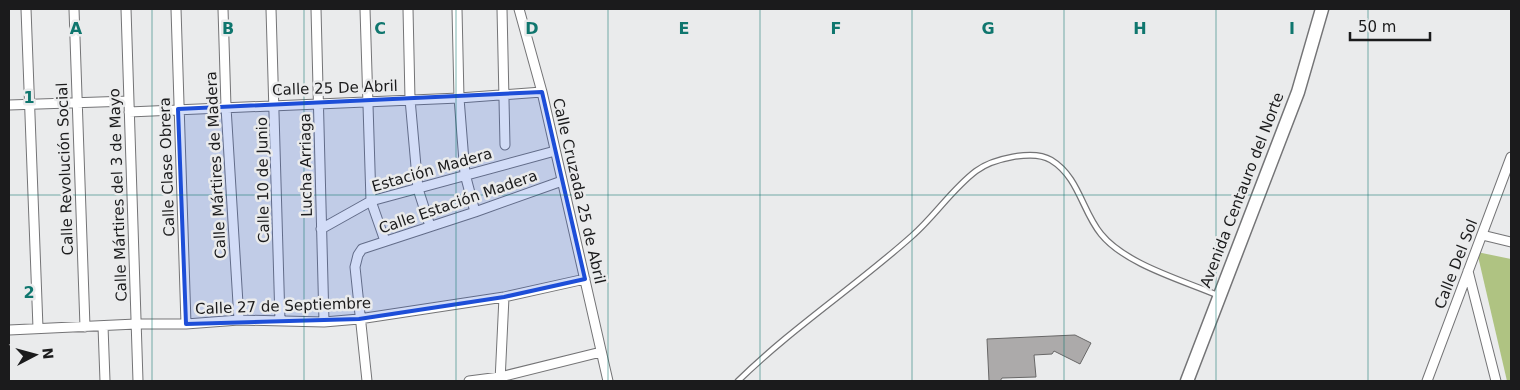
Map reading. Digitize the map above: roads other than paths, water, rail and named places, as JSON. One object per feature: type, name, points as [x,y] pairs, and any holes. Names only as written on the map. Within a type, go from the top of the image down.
[{"type":"main road","name":"Avenida Centauro del Norte","points":[[1187,381],[1298,92],[1322,9]]},
{"type":"street","points":[[26,9],[38,328]]},
{"type":"street","name":"Calle Revolución Social","points":[[74,9],[85,327]]},
{"type":"street","name":"Calle Mártires del 3 de Mayo","points":[[126,9],[138,381]]},
{"type":"street","name":"Calle Clase Obrera","points":[[176,9],[186,324]]},
{"type":"street","name":"Calle Mártires de Madera","points":[[223,9],[226,107],[238,320]]},
{"type":"street","name":"Calle 10 de Junio","points":[[271,9],[280,320]]},
{"type":"street","name":"Lucha Arriaga","points":[[316,9],[324,322]]},
{"type":"street","points":[[365,9],[371,201],[385,241]]},
{"type":"street","points":[[408,9],[410,99],[418,189],[430,226]]},
{"type":"street","points":[[457,9],[459,98],[465,174],[475,212]]},
{"type":"street","points":[[502,9],[505,145]]},
{"type":"street","name":"Calle Cruzada 25 de Abril","points":[[519,9],[542,92],[608,381]]},
{"type":"street","name":"Calle 25 De Abril","points":[[129,112],[319,102],[459,98],[542,92]]},
{"type":"street","points":[[9,105],[129,101]]},
{"type":"street","name":"Estación Madera","points":[[321,229],[371,201],[555,151]]},
{"type":"street","name":"Calle Del Sol","points":[[1427,381],[1482,235],[1509,172],[1511,157]]},
{"type":"street","name":"Calle Estación Madera","points":[[359,319],[355,267],[358,255],[362,249],[562,181]]},
{"type":"street","points":[[1482,235],[1511,242]]},
{"type":"street","points":[[1468,271],[1496,381]]},
{"type":"street","name":"Calle 27 de Septiembre","points":[[9,330],[136,324],[186,324],[238,320],[324,322],[359,319],[504,297],[585,279]]},
{"type":"street","points":[[500,379],[504,297]]},
{"type":"street","points":[[359,319],[367,381]]},
{"type":"street","points":[[103,326],[105,381]]},
{"type":"street","points":[[470,381],[500,379],[601,352]]},
{"type":"lane","points":[[738,381],[914,235],[977,170],[997,161],[1026,155],[1050,158],[1063,169],[1073,181],[1095,226],[1114,247],[1145,264],[1219,296]]}]
